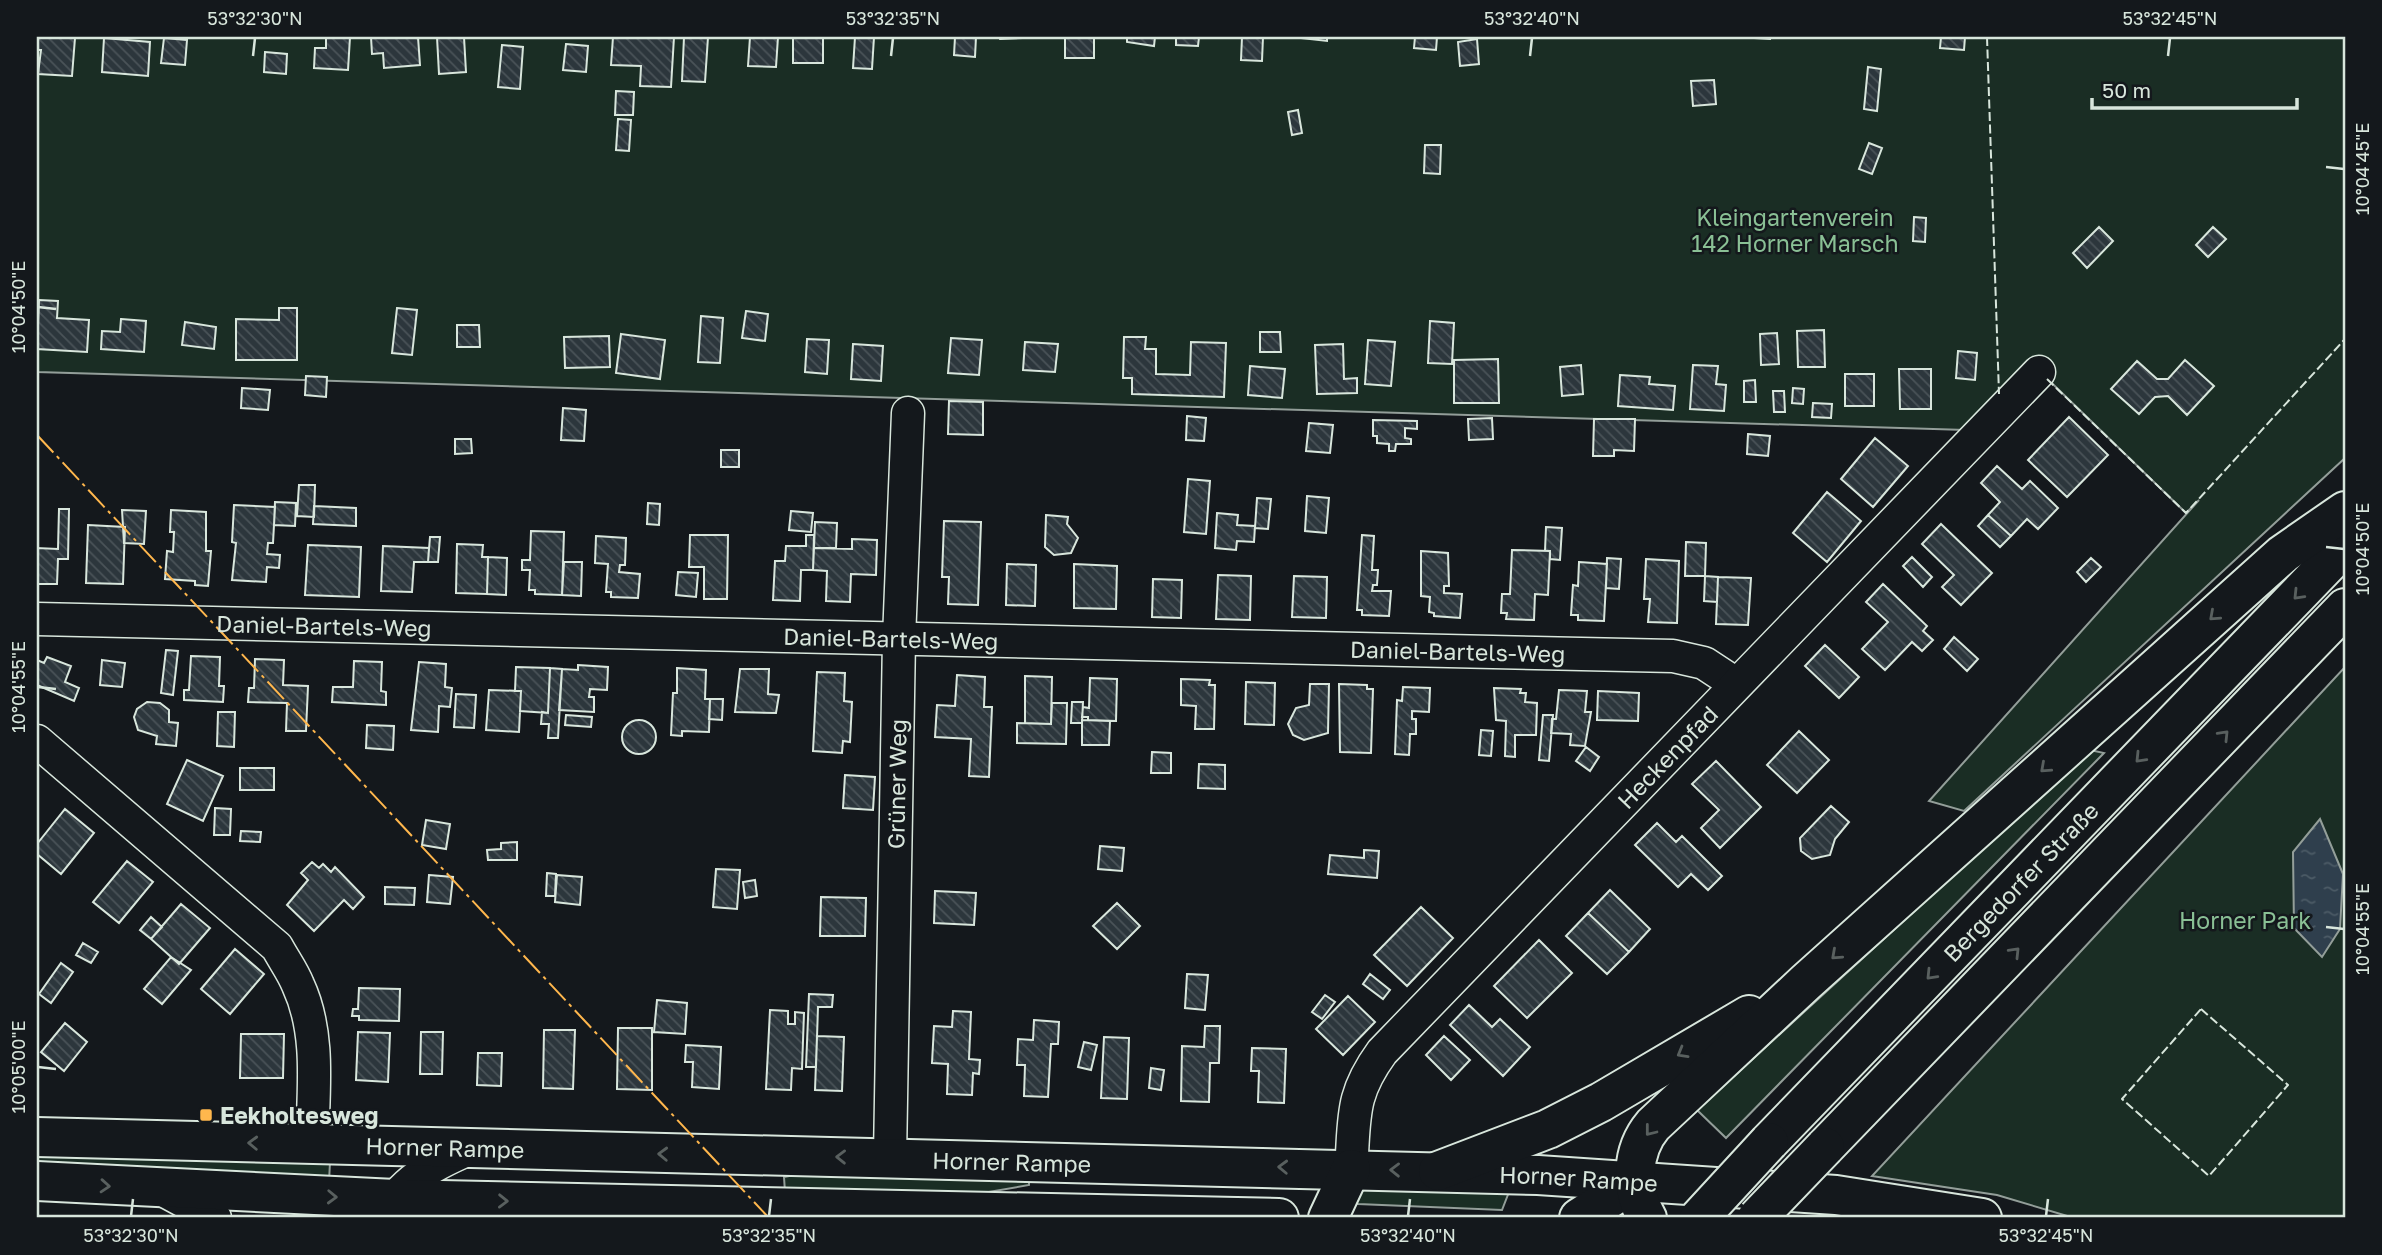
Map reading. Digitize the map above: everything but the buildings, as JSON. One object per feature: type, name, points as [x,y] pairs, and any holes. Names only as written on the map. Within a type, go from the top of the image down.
[{"type":"main road","points":[[1647,1218],[1640,1207],[1635,1182],[1639,1149],[1653,1125],[1805,982],[2284,554],[2345,511]]},
{"type":"main road","name":"Bergedorfer Straße","points":[[1699,1218],[1769,1142],[2345,546]]},
{"type":"main road","name":"Bergedorfer Straße","points":[[1839,1148],[1900,1072],[2345,608]]},
{"type":"main road","points":[[1438,1171],[1548,1129],[1601,1102],[1805,982]]},
{"type":"main road","name":"Horner Rampe","points":[[37,1137],[1438,1171],[1836,1195],[1982,1218]]},
{"type":"main road","points":[[1757,1218],[1839,1148]]},
{"type":"main road","points":[[1792,1218],[1839,1148]]},
{"type":"main road","points":[[1328,1218],[1351,1169]]},
{"type":"main road","points":[[37,1181],[388,1208],[431,1196],[1279,1218]]},
{"type":"main road","points":[[1579,1218],[1635,1182]]},
{"type":"street","name":"Heckenpfad","points":[[1351,1169],[1356,1096],[1366,1074],[1382,1052],[2039,372]]},
{"type":"street","name":"Grüner Weg","points":[[890,1157],[899,639],[908,413]]},
{"type":"street","name":"Daniel-Bartels-Weg","points":[[37,619],[1673,656],[1704,663],[1736,684]]},
{"type":"street","points":[[37,741],[277,947],[299,986],[310,1022],[314,1062],[312,1145]]},
{"type":"street","points":[[395,1147],[431,1196],[472,1148]]},
{"type":"street","points":[[163,1190],[215,1218]]},
{"type":"green space","name":"Kleingartenverein 142 Horner Marsch","points":[[37,37],[2345,37],[2345,458],[1964,811],[1929,801],[2199,500],[2186,513],[2031,363],[1966,430],[37,372]]},
{"type":"green space","name":"Horner Park","points":[[2345,667],[2345,1218],[2074,1218],[1997,1195],[1872,1176]]},
{"type":"green space","points":[[2090,750],[2104,753],[1726,1138],[1697,1110]]},
{"type":"green space","points":[[37,1154],[330,1162],[329,1182],[37,1166]]},
{"type":"green space","points":[[810,1172],[1029,1178],[1029,1185],[971,1195],[785,1192],[784,1177]]},
{"type":"green space","points":[[1360,1183],[1509,1192],[1502,1210],[1358,1204],[1353,1200]]},
{"type":"water","points":[[2320,819],[2343,874],[2340,929],[2322,957],[2294,928],[2293,852]]},
{"type":"fence","points":[[1987,37],[1999,394]]},
{"type":"fence","points":[[2047,379],[2186,513],[2345,339]]},
{"type":"fence","points":[[2201,1009],[2288,1085],[2209,1176],[2122,1099],[2201,1009]]},
{"type":"power","points":[[37,435],[769,1218]]},
{"type":"place","name":"Eekholtesweg","points":[[206,1115]]}]
